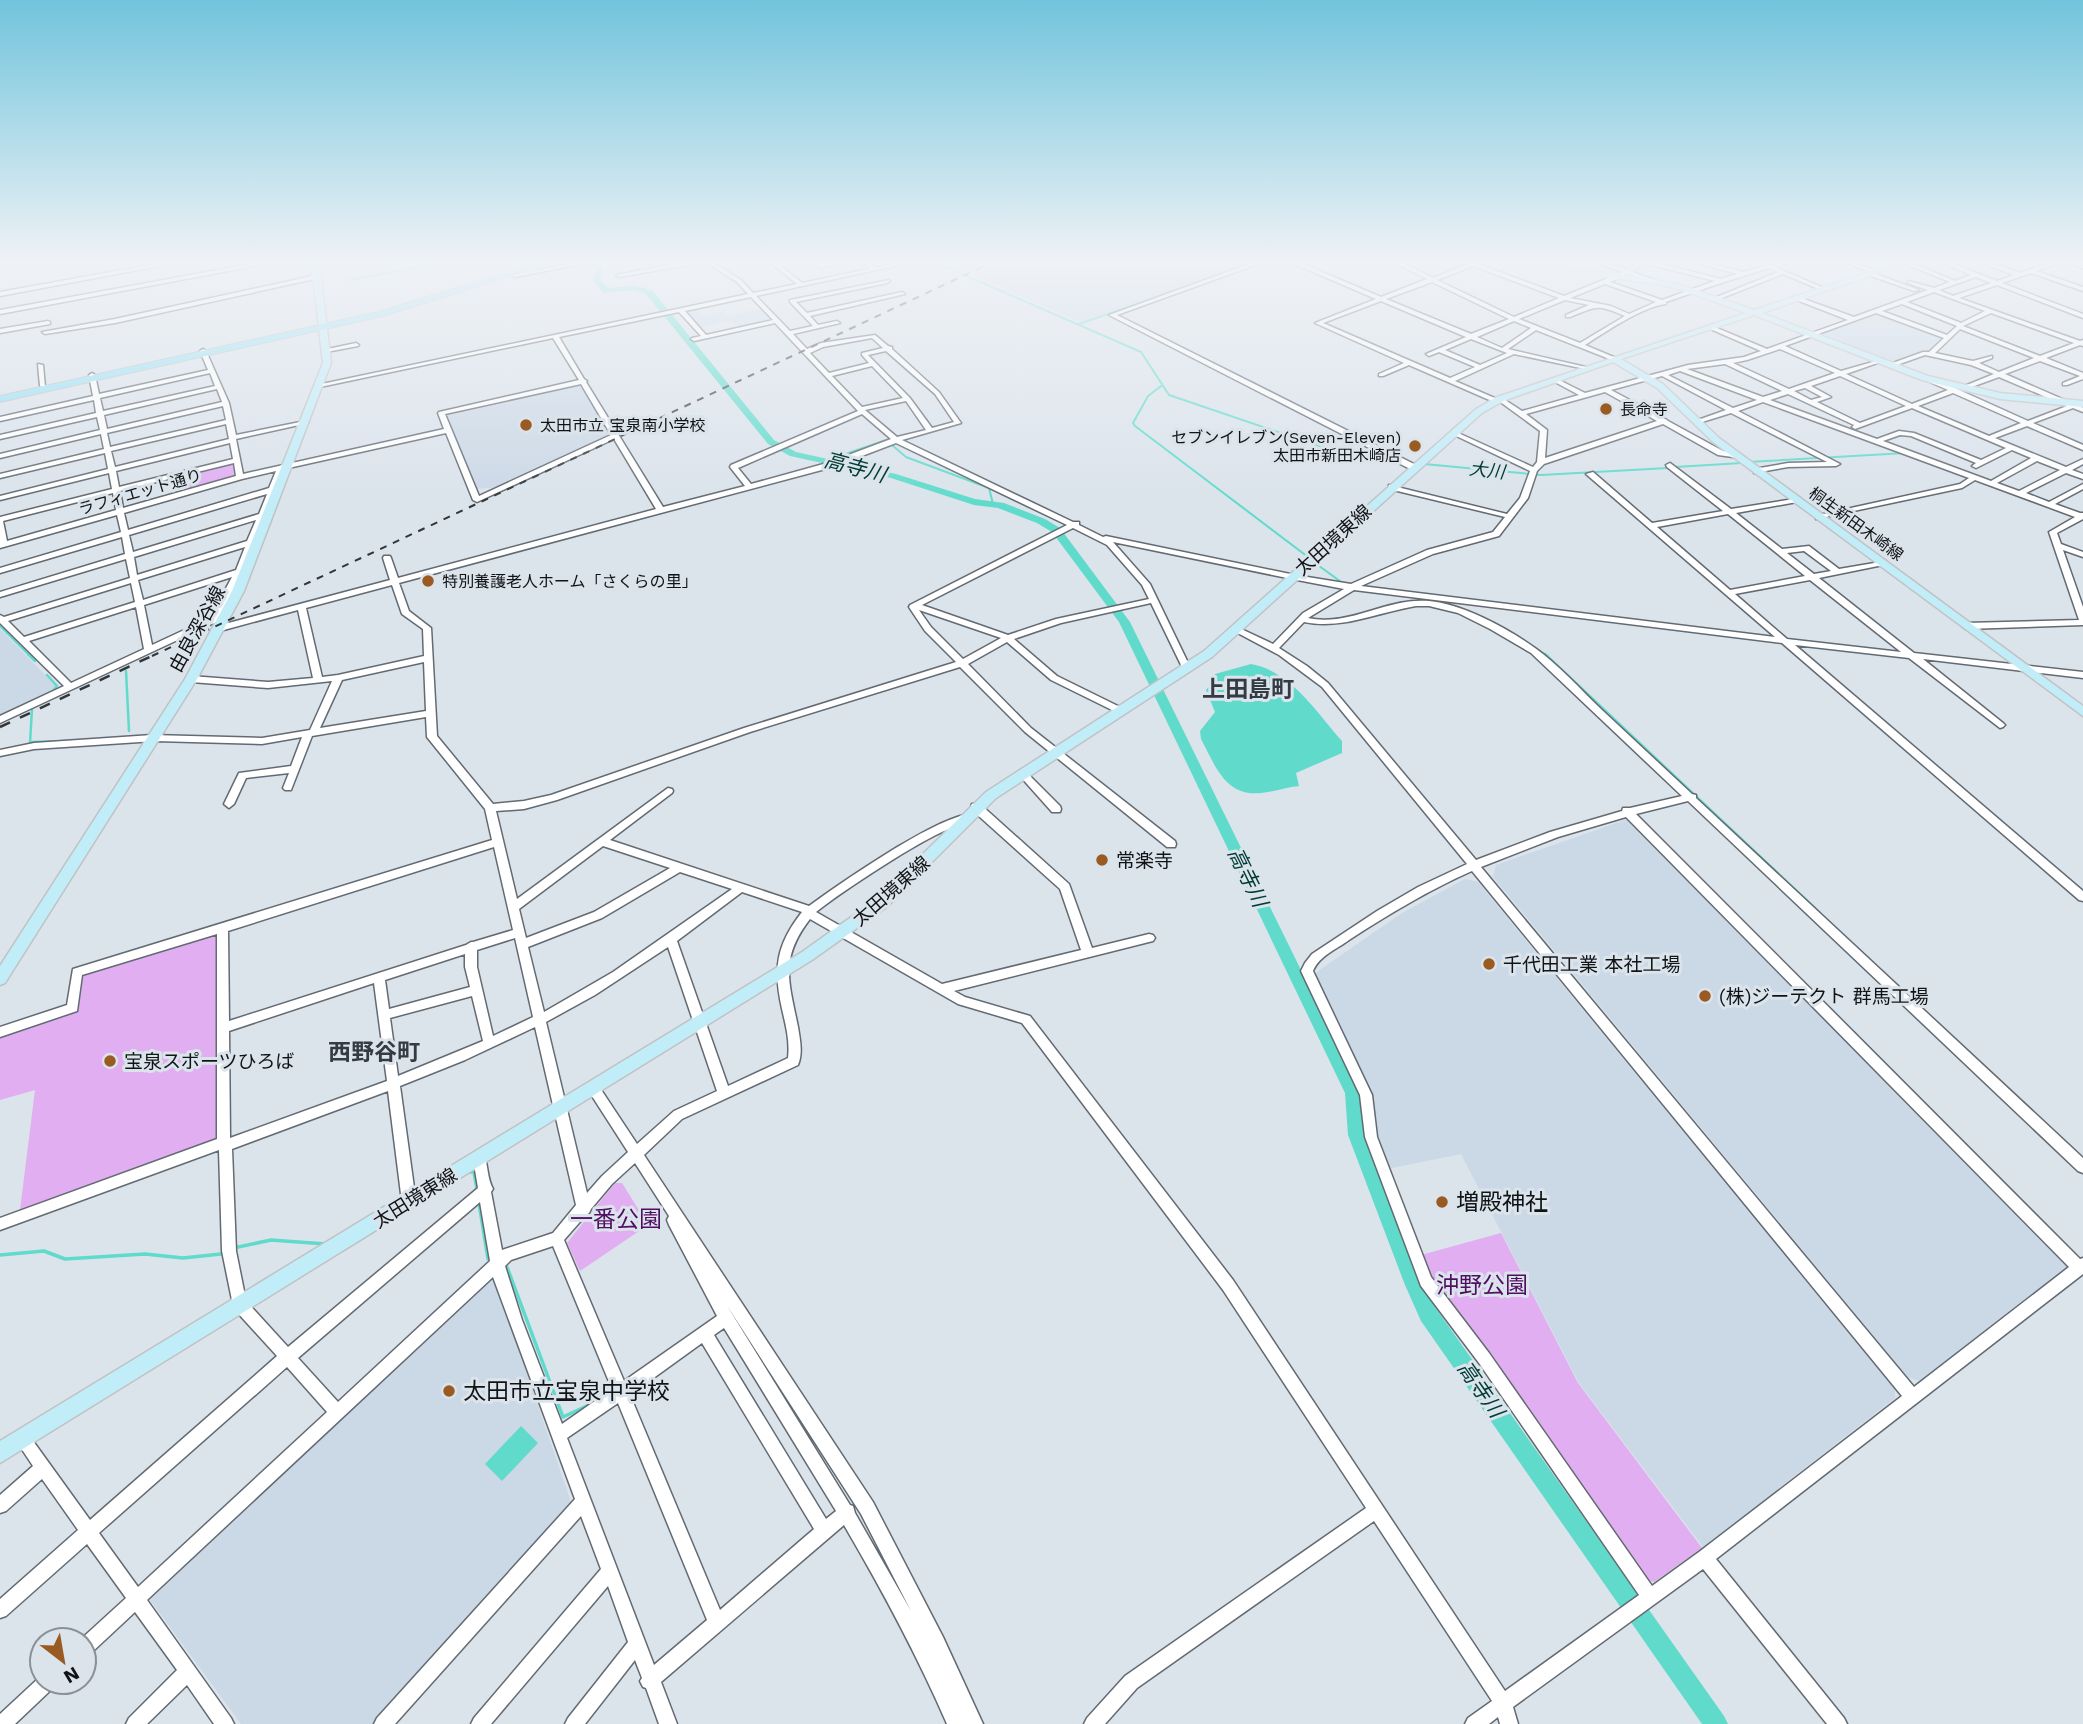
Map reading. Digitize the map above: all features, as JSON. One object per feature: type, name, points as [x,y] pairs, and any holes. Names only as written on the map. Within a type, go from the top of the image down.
[{"type":"highway","points":[[0,398],[259,340]]},
{"type":"highway","points":[[0,398],[43,386],[93,377]]},
{"type":"main road","name":"由良深谷線","points":[[0,979],[191,679],[220,628],[238,591],[284,467],[320,385],[327,363],[324,340]]},
{"type":"main road","name":"太田境東線","points":[[0,1453],[781,974],[911,877],[972,813],[1023,773],[1187,669],[1454,433],[1498,400],[1670,340]]},
{"type":"main road","points":[[1831,340],[1960,389],[2074,404]]},
{"type":"main road","name":"桐生新田木崎線","points":[[1614,359],[1666,390],[1697,422],[1747,463],[2083,712]]},
{"type":"street","points":[[320,385],[534,340]]},
{"type":"street","points":[[558,340],[660,509]]},
{"type":"street","points":[[796,340],[861,411],[896,440],[1103,538],[1353,587],[1913,657],[2083,675]]},
{"type":"street","points":[[807,352],[821,345],[843,340]]},
{"type":"street","points":[[220,628],[830,465],[896,440],[958,423],[937,393],[890,348],[878,340]]},
{"type":"street","points":[[1163,340],[1416,466]]},
{"type":"street","points":[[1275,647],[1301,619],[1353,587],[1430,552],[1493,536],[1521,501],[1541,462],[1544,429],[1522,413],[1498,400],[1358,340]]},
{"type":"street","points":[[1429,354],[1462,340]]},
{"type":"street","points":[[1482,340],[1512,353],[1588,369]]},
{"type":"street","points":[[1503,350],[1517,340]]},
{"type":"street","points":[[1566,340],[1614,359]]},
{"type":"street","points":[[1580,346],[1587,340]]},
{"type":"street","points":[[1741,340],[1766,351]]},
{"type":"street","points":[[1522,413],[1680,369],[1726,362],[1793,340]]},
{"type":"street","points":[[1931,354],[1944,340]]},
{"type":"street","points":[[1996,340],[2083,376]]},
{"type":"street","points":[[1846,430],[2082,343]]},
{"type":"street","points":[[326,351],[356,345]]},
{"type":"street","points":[[1779,346],[1877,391],[2083,477]]},
{"type":"street","points":[[890,348],[864,354],[908,398],[930,430]]},
{"type":"street","points":[[1999,355],[2015,348]]},
{"type":"street","points":[[1440,350],[1480,367]]},
{"type":"street","points":[[204,353],[226,403],[240,477]]},
{"type":"street","points":[[1449,381],[1512,353]]},
{"type":"street","points":[[1892,365],[1931,354],[1973,363],[2083,410]]},
{"type":"street","points":[[1973,363],[1990,357]]},
{"type":"street","points":[[1697,422],[1881,360]]},
{"type":"street","points":[[1961,361],[1956,364],[1965,369]]},
{"type":"street","points":[[1726,362],[1860,425]]},
{"type":"street","points":[[1381,375],[1409,363]]},
{"type":"street","points":[[828,375],[874,364]]},
{"type":"street","points":[[40,365],[43,386]]},
{"type":"street","points":[[2048,371],[2060,366]]},
{"type":"street","points":[[1680,369],[2082,516]]},
{"type":"street","points":[[0,419],[211,371]]},
{"type":"street","points":[[1607,391],[1721,453],[1747,463],[1836,464],[1662,374]]},
{"type":"street","points":[[2065,384],[2083,376]]},
{"type":"street","points":[[93,377],[149,651]]},
{"type":"street","points":[[1555,380],[1583,395]]},
{"type":"street","points":[[584,381],[441,413],[477,500],[614,436]]},
{"type":"street","points":[[1693,390],[1717,383]]},
{"type":"street","points":[[1806,386],[1828,397],[1810,402]]},
{"type":"street","points":[[0,437],[219,387]]},
{"type":"street","points":[[1960,389],[2027,424],[2083,448]]},
{"type":"street","points":[[1864,395],[1877,391]]},
{"type":"street","points":[[749,486],[734,467],[861,411],[908,398]]},
{"type":"street","points":[[0,456],[226,403]]},
{"type":"street","points":[[1989,438],[2074,404]]},
{"type":"street","points":[[0,477],[229,421]]},
{"type":"street","points":[[1541,462],[1665,421]]},
{"type":"street","points":[[0,498],[305,423]]},
{"type":"street","name":"ラフィエット通り","points":[[2,546],[240,477],[448,430]]},
{"type":"street","points":[[1454,433],[1534,473]]},
{"type":"street","points":[[1877,441],[1899,433],[1912,434],[1982,463]]},
{"type":"street","points":[[1910,453],[1931,442]]},
{"type":"street","points":[[1964,472],[2011,448]]},
{"type":"street","points":[[1992,483],[2037,458]]},
{"type":"street","points":[[2,546],[0,521],[237,460]]},
{"type":"street","points":[[2021,494],[2083,461]]},
{"type":"street","points":[[1670,465],[2000,725]]},
{"type":"street","points":[[0,720],[214,620],[239,572],[271,490],[284,467]]},
{"type":"street","points":[[1590,474],[2083,897]]},
{"type":"street","points":[[1819,517],[1962,486],[1975,477]]},
{"type":"street","points":[[2050,505],[2083,486]]},
{"type":"street","points":[[1392,487],[1504,514]]},
{"type":"street","points":[[0,571],[271,490]]},
{"type":"street","points":[[1650,526],[1797,500]]},
{"type":"street","points":[[0,595],[260,516]]},
{"type":"street","points":[[1966,626],[2083,620],[2053,533],[2082,516]]},
{"type":"street","points":[[1076,524],[913,607],[928,629],[1028,730],[1058,751],[1171,844]]},
{"type":"street","points":[[1103,538],[1146,584],[1187,669]]},
{"type":"street","points":[[1,619],[250,543]]},
{"type":"street","points":[[2057,545],[2083,555]]},
{"type":"street","points":[[1780,552],[1806,548],[1838,572]]},
{"type":"street","points":[[387,558],[405,612],[427,628],[432,737],[490,808],[584,1209]]},
{"type":"street","points":[[1727,593],[1883,564]]},
{"type":"street","points":[[24,640],[239,572]]},
{"type":"street","points":[[1435,597],[1440,607]]},
{"type":"street","points":[[490,808],[524,805],[553,798],[747,730],[962,663],[1007,638],[1059,621],[1154,600]]},
{"type":"street","points":[[1301,619],[1321,625],[1418,603],[1440,607],[1494,627],[1534,651],[2083,1167]]},
{"type":"street","points":[[301,605],[318,681]]},
{"type":"street","points":[[916,606],[1007,638],[1054,678],[1121,711]]},
{"type":"street","points":[[1,619],[70,687]]},
{"type":"street","points":[[1234,629],[1275,647],[1325,685],[1912,1396]]},
{"type":"street","points":[[191,679],[268,685],[318,681],[428,658]]},
{"type":"street","points":[[288,788],[338,678]]},
{"type":"street","points":[[0,753],[46,745],[152,739],[262,741],[430,713]]},
{"type":"street","points":[[229,804],[242,775],[295,769]]},
{"type":"street","points":[[1023,773],[1056,809]]},
{"type":"street","points":[[513,908],[668,791]]},
{"type":"street","points":[[1647,1599],[1484,1358],[1426,1280],[1371,1137],[1366,1095],[1307,971],[1312,961],[1350,934],[1411,897],[1474,866],[1558,832],[1627,811],[1692,797]]},
{"type":"street","points":[[1474,1724],[1502,1701],[1705,1558],[2081,1266],[1627,811]]},
{"type":"street","points":[[98,1635],[498,1263],[508,1255],[557,1238],[607,1180],[639,1154],[678,1115],[794,1061],[781,974],[784,952],[810,912],[944,825],[972,813],[1065,887],[1088,953]]},
{"type":"street","points":[[0,1032],[73,1008],[77,972],[498,842]]},
{"type":"street","points":[[603,842],[810,912],[893,964],[962,1001],[1026,1019],[1228,1284],[1502,1701],[1509,1724]]},
{"type":"street","points":[[225,1027],[471,946],[520,938],[598,915],[680,867]]},
{"type":"street","points":[[0,1224],[393,1086],[539,1020],[671,940],[742,887]]},
{"type":"street","points":[[222,928],[224,1138],[220,1145],[229,1251],[240,1305],[337,1412]]},
{"type":"street","points":[[942,989],[1149,938]]},
{"type":"street","points":[[671,940],[724,1092]]},
{"type":"street","points":[[471,946],[477,990],[489,1042]]},
{"type":"street","points":[[379,976],[409,1202]]},
{"type":"street","points":[[384,1015],[477,990]]},
{"type":"street","points":[[594,1089],[639,1154],[867,1508],[932,1631],[974,1724]]},
{"type":"street","points":[[639,1154],[726,1318],[847,1512],[905,1614],[956,1724]]},
{"type":"street","points":[[479,1158],[498,1263],[514,1320],[649,1681],[668,1724]]},
{"type":"street","points":[[0,1610],[287,1357],[486,1189]]},
{"type":"street","points":[[557,1238],[717,1623]]},
{"type":"street","points":[[559,1435],[726,1318]]},
{"type":"street","points":[[704,1334],[825,1531]]},
{"type":"street","points":[[23,1439],[225,1724]]},
{"type":"street","points":[[0,1505],[43,1468]]},
{"type":"street","points":[[383,1724],[583,1502]]},
{"type":"street","points":[[1093,1724],[1131,1682],[1377,1510]]},
{"type":"street","points":[[649,1681],[847,1512]]},
{"type":"street","points":[[1705,1558],[1838,1724]]},
{"type":"street","points":[[480,1724],[609,1572]]},
{"type":"street","points":[[574,1724],[636,1646]]},
{"type":"street","points":[[135,1724],[188,1671]]},
{"type":"street","points":[[2,1724],[32,1696]]},
{"type":"shaded area","points":[[1838,340],[1943,340],[1931,352],[1893,363]]},
{"type":"shaded area","name":"太田市立 宝泉南小学校","points":[[579,383],[610,437],[503,487],[475,489],[443,413]]},
{"type":"shaded area","points":[[0,629],[56,686],[51,692],[0,716]]},
{"type":"shaded area","points":[[1251,664],[1265,668],[1291,684],[1342,741],[1342,753],[1296,773],[1299,786],[1261,793],[1238,790],[1230,785],[1217,769],[1201,739],[1200,731],[1215,712],[1206,690],[1214,681],[1215,674]]},
{"type":"shaded area","points":[[1628,819],[1633,820],[2069,1266],[1920,1381],[1908,1377],[1493,877],[1496,865]]},
{"type":"shaded area","points":[[1465,879],[1478,882],[1895,1390],[1895,1398],[1703,1547],[1579,1383],[1461,1154],[1387,1169],[1373,1131],[1372,1106],[1315,980],[1315,974],[1321,969],[1402,913]]},
{"type":"shaded area","name":"太田市立宝泉中学校","points":[[486,1277],[494,1277],[572,1505],[373,1724],[241,1724],[150,1600],[153,1591]]},
{"type":"shaded area","points":[[521,1426],[538,1443],[502,1481],[485,1464]]},
{"type":"green space","points":[[235,462],[237,477],[181,493],[178,476]]},
{"type":"green space","name":"宝泉スポーツひろば","points":[[219,933],[219,1140],[20,1210],[35,1090],[0,1100],[0,1034],[78,1009],[81,977],[84,973]]},
{"type":"green space","name":"一番公園","points":[[615,1183],[622,1183],[648,1225],[580,1271],[567,1243]]},
{"type":"green space","name":"沖野公園","points":[[1501,1233],[1578,1383],[1702,1548],[1654,1582],[1644,1579],[1438,1292],[1421,1255]]},
{"type":"waterway","name":"高寺川","points":[[688,340],[761,432],[771,442],[793,454],[893,476],[974,502],[1000,505],[1041,521],[1056,530],[1124,622],[1353,1093],[1357,1135],[1414,1285],[1428,1314],[1716,1724]]},
{"type":"waterway","name":"大川","points":[[1115,340],[1141,352],[1169,395],[1331,450],[1368,460],[1400,463]]},
{"type":"waterway","points":[[1161,386],[1148,396],[1133,423],[1135,426],[1308,557]]},
{"type":"waterway","points":[[825,461],[886,440],[906,457],[989,488],[993,504]]},
{"type":"waterway","name":"大川","points":[[1748,462],[1906,453]]},
{"type":"waterway","name":"大川","points":[[1675,467],[1742,463]]},
{"type":"waterway","name":"大川","points":[[1424,464],[1541,475],[1668,468]]},
{"type":"waterway","points":[[1315,563],[1344,584]]},
{"type":"waterway","points":[[1419,598],[1437,602]]},
{"type":"waterway","points":[[0,626],[35,661]]},
{"type":"waterway","points":[[1499,626],[1545,654]]},
{"type":"waterway","points":[[1545,654],[1819,912]]},
{"type":"waterway","points":[[126,671],[129,731]]},
{"type":"waterway","points":[[47,675],[57,686],[52,692]]},
{"type":"waterway","points":[[30,743],[32,709]]},
{"type":"waterway","points":[[31,742],[71,741]]},
{"type":"waterway","points":[[467,1172],[474,1172],[477,1189]]},
{"type":"waterway","points":[[479,1203],[488,1259]]},
{"type":"waterway","points":[[343,1250],[385,1224]]},
{"type":"waterway","points":[[238,1247],[271,1240],[326,1244]]},
{"type":"waterway","points":[[0,1255],[44,1251],[65,1259],[145,1254],[183,1258],[221,1254]]},
{"type":"waterway","points":[[507,1267],[563,1417],[591,1404]]},
{"type":"railway","points":[[152,656],[825,340]]},
{"type":"railway","points":[[0,727],[156,654]]},
{"type":"place","name":"長命寺","points":[[1606,409]]},
{"type":"place","name":"太田市立 宝泉南小学校","points":[[526,425]]},
{"type":"place","name":"セブンイレブン(Seven-Eleven) 太田市新田木崎店","points":[[1415,446]]},
{"type":"place","name":"特別養護老人ホーム「さくらの里」","points":[[428,581]]},
{"type":"place","name":"常楽寺","points":[[1102,860]]},
{"type":"place","name":"千代田工業 本社工場","points":[[1489,964]]},
{"type":"place","name":"(株)ジーテクト 群馬工場","points":[[1705,996]]},
{"type":"place","name":"宝泉スポーツひろば","points":[[110,1061]]},
{"type":"place","name":"増殿神社","points":[[1442,1202]]},
{"type":"place","name":"太田市立宝泉中学校","points":[[449,1391]]},
{"type":"district","name":"上田島町","points":[[1248,689]]},
{"type":"district","name":"西野谷町","points":[[374,1052]]}]
